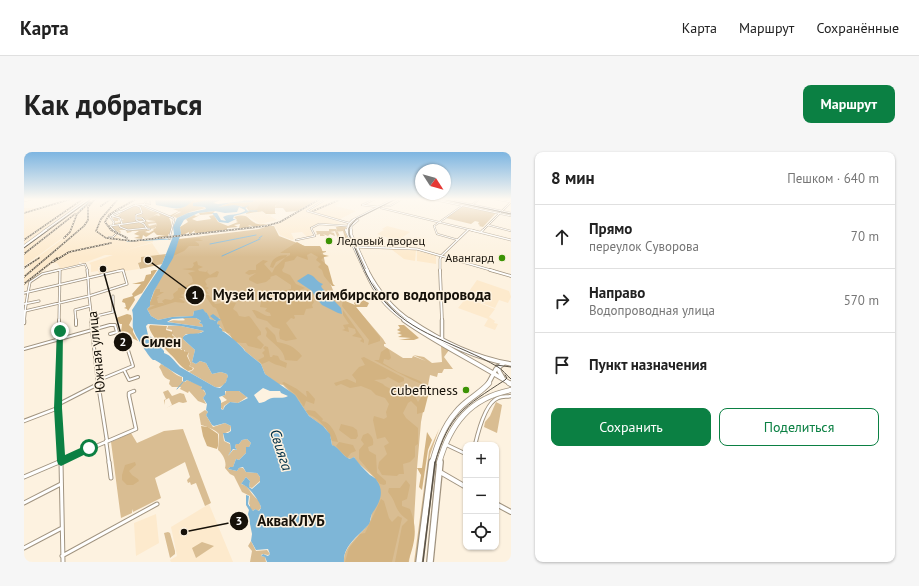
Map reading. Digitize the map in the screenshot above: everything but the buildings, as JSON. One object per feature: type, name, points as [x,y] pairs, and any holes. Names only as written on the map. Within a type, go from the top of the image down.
[{"type":"main road","points":[[24,246],[63,218]]},
{"type":"main road","points":[[355,247],[347,234],[349,225],[362,218]]},
{"type":"main road","points":[[362,218],[352,224],[351,233],[355,247],[373,288],[384,304],[409,324],[441,341],[511,384]]},
{"type":"main road","points":[[441,341],[487,360],[511,364]]},
{"type":"main road","points":[[419,562],[431,467],[439,439],[450,419],[465,403],[484,389],[492,379],[494,373],[504,364]]},
{"type":"main road","points":[[481,365],[489,372],[492,379]]},
{"type":"main road","points":[[499,367],[505,380]]},
{"type":"main road","points":[[430,562],[438,471],[441,456],[446,444],[458,422],[470,408],[492,394],[511,390]]},
{"type":"main road","points":[[431,467],[438,471]]},
{"type":"street","points":[[109,237],[113,237],[117,233],[110,226],[113,225],[114,222],[111,218]]},
{"type":"street","points":[[120,218],[122,224]]},
{"type":"street","points":[[136,218],[138,222],[150,229]]},
{"type":"street","points":[[113,225],[145,221],[141,218]]},
{"type":"street","points":[[169,238],[174,220],[173,218]]},
{"type":"street","points":[[328,218],[349,225]]},
{"type":"street","points":[[423,218],[511,240]]},
{"type":"street","points":[[445,218],[434,226],[438,234],[458,240]]},
{"type":"street","points":[[478,233],[495,218]]},
{"type":"street","points":[[119,224],[120,227],[128,230],[147,228]]},
{"type":"street","points":[[296,240],[315,236],[311,228],[318,224],[349,225]]},
{"type":"street","points":[[488,225],[511,231]]},
{"type":"street","points":[[468,230],[511,240]]},
{"type":"street","points":[[441,341],[440,261],[442,255],[468,230]]},
{"type":"street","points":[[355,247],[407,247],[442,255],[511,276]]},
{"type":"street","name":"Южная улица","points":[[60,270],[85,264],[87,266],[97,379],[107,441],[111,478]]},
{"type":"street","points":[[24,321],[25,304],[30,282],[42,274],[60,270],[58,406],[61,461],[63,562]]},
{"type":"street","points":[[24,293],[123,270],[127,284],[125,286],[89,296],[25,311]]},
{"type":"street","points":[[92,317],[113,312],[113,296]]},
{"type":"street","points":[[25,304],[39,301]]},
{"type":"street","points":[[76,325],[75,310],[90,306]]},
{"type":"street","points":[[24,349],[110,325],[116,326],[117,332],[110,334]]},
{"type":"street","points":[[97,379],[104,378],[134,366],[127,347],[124,347],[121,336]]},
{"type":"street","points":[[124,370],[130,380],[138,377]]},
{"type":"street","points":[[24,421],[58,406],[98,385],[104,378]]},
{"type":"street","points":[[24,477],[136,429],[128,396],[134,391]]},
{"type":"street","points":[[477,442],[480,425],[493,401],[501,397],[511,396]]},
{"type":"street","points":[[446,444],[463,452]]},
{"type":"street","points":[[438,471],[463,484]]},
{"type":"street","points":[[24,503],[61,484]]},
{"type":"street","points":[[62,556],[157,504]]},
{"type":"street","points":[[499,506],[511,512]]},
{"type":"street","points":[[24,548],[62,528]]},
{"type":"shaded area","points":[[24,218],[59,218],[24,244]]},
{"type":"shaded area","points":[[66,218],[108,218],[112,230],[124,241],[171,238],[153,240],[153,242],[123,251],[152,243],[160,255],[141,257],[141,262],[138,263],[139,269],[125,271],[123,269],[99,274],[98,271],[91,272],[91,265],[89,263],[113,255],[105,255],[84,263],[79,262],[79,264],[61,269],[57,263],[53,263],[24,286],[24,275],[30,269],[27,265],[69,233],[24,266],[24,248]]},
{"type":"shaded area","points":[[115,218],[119,218],[118,221],[112,219]]},
{"type":"shaded area","points":[[121,218],[153,218],[145,220],[148,222],[156,221],[157,223],[148,224],[149,226],[157,224],[155,228],[149,231],[132,231],[127,233],[126,230],[119,230],[121,232],[120,233],[112,228],[112,225],[115,223],[121,222],[121,224],[123,224],[122,220],[124,220]]},
{"type":"shaded area","points":[[150,218],[169,218],[172,226],[168,235],[169,237],[156,238],[166,235],[157,235],[154,232],[146,237],[143,235],[142,239],[134,238],[140,236],[134,234],[139,231],[149,230],[145,232],[149,233],[156,228],[155,226],[157,225],[155,221],[147,220]]},
{"type":"shaded area","points":[[194,218],[192,219],[197,221],[216,218],[218,222],[228,226],[238,222],[235,218],[248,218],[254,223],[268,224],[256,227],[248,225],[251,227],[243,229],[239,228],[240,224],[234,225],[238,227],[227,228],[227,230],[197,234],[194,232],[195,230],[190,234],[189,232],[181,236],[180,227],[188,222],[186,219]]},
{"type":"shaded area","points":[[250,218],[274,218],[277,220],[260,224]]},
{"type":"shaded area","points":[[287,218],[329,218],[341,223],[331,225],[315,225],[317,226],[311,230],[312,235],[307,237],[302,232],[291,233],[294,239],[292,240],[280,235],[274,225]]},
{"type":"shaded area","points":[[447,218],[491,218],[483,227],[479,226],[479,222],[475,221],[471,224]]},
{"type":"shaded area","points":[[274,226],[279,236],[305,246],[321,247],[322,251],[326,251],[323,253],[328,278],[335,295],[339,297],[341,301],[355,306],[383,339],[386,344],[384,344],[384,346],[403,358],[412,358],[413,356],[426,361],[413,355],[424,357],[432,363],[442,362],[441,346],[449,350],[444,357],[453,369],[444,369],[442,373],[438,373],[437,377],[430,375],[421,422],[414,521],[409,562],[344,562],[347,549],[371,519],[375,478],[357,462],[354,457],[351,459],[347,458],[332,445],[330,434],[325,428],[309,416],[298,400],[283,385],[278,384],[265,374],[261,364],[245,351],[226,332],[222,331],[217,324],[220,319],[212,316],[216,320],[213,321],[208,317],[207,313],[194,311],[193,316],[172,317],[158,320],[151,316],[147,309],[179,239],[259,229]]},
{"type":"shaded area","points":[[341,226],[346,227],[345,232],[349,241],[345,238],[343,231],[330,232],[334,233],[335,236],[323,234],[325,236],[320,236],[320,234],[316,235],[316,231],[329,231],[329,229],[336,229],[337,231],[336,227]]},
{"type":"shaded area","points":[[387,226],[410,232],[397,241],[377,234],[384,230],[382,229]]},
{"type":"shaded area","points":[[335,232],[338,232],[340,237],[343,237],[344,239],[340,239],[341,241],[339,241]]},
{"type":"shaded area","points":[[202,238],[199,239],[203,241],[195,241],[199,244],[199,246],[189,246],[184,251],[173,256],[179,239]]},
{"type":"shaded area","points":[[297,242],[304,246],[320,246],[323,252],[321,254],[329,256],[324,257],[321,260],[328,266],[333,284],[335,286],[332,286],[324,276],[322,270],[318,267],[321,264],[316,260],[318,257],[311,253],[307,255],[308,260],[297,256],[294,260],[285,262],[282,270],[283,272],[290,275],[296,284],[305,288],[292,293],[294,297],[299,295],[301,298],[305,298],[308,294],[304,293],[305,290],[308,290],[314,302],[312,305],[313,308],[306,309],[304,315],[294,315],[294,319],[291,318],[286,323],[297,339],[286,341],[280,339],[280,329],[273,327],[267,321],[257,318],[252,310],[271,316],[270,313],[265,311],[267,308],[260,307],[262,298],[265,297],[269,300],[275,298],[269,295],[282,293],[283,291],[291,289],[291,285],[276,275],[270,277],[271,278],[266,282],[257,284],[249,280],[249,278],[256,273],[249,275],[245,273],[249,270],[256,270],[256,265],[263,260],[268,261],[264,264],[272,273],[275,267],[290,255],[290,253],[280,253]]},
{"type":"shaded area","points":[[391,249],[416,250],[415,261],[404,259]]},
{"type":"shaded area","points":[[417,251],[436,255],[436,264],[417,261]]},
{"type":"shaded area","points":[[166,254],[162,264],[140,269],[138,263],[141,262],[141,257]]},
{"type":"shaded area","points":[[287,255],[276,262],[273,268],[270,267],[272,261],[276,258]]},
{"type":"shaded area","points":[[197,261],[198,265],[203,267],[198,269],[199,271],[206,272],[208,270],[207,272],[210,275],[217,271],[219,272],[217,277],[206,279],[205,281],[207,285],[205,286],[209,288],[206,290],[209,294],[204,293],[201,295],[209,295],[215,304],[236,303],[233,309],[239,316],[249,316],[261,332],[261,335],[257,338],[264,345],[261,349],[248,346],[246,343],[234,341],[230,333],[227,333],[225,330],[216,308],[213,307],[206,297],[200,297],[200,295],[198,297],[186,300],[186,295],[194,295],[199,288],[190,288],[189,292],[181,295],[184,298],[179,298],[185,302],[184,303],[175,302],[149,310],[147,309],[155,305],[150,305],[150,302],[156,289],[160,289],[160,292],[164,292],[156,297],[159,297],[157,299],[158,303],[163,303],[165,305],[162,301],[165,299],[171,300],[174,298],[173,294],[178,290],[178,288],[184,287],[193,282],[192,277],[188,273],[196,271],[182,269],[192,268],[194,265],[193,263]]},
{"type":"shaded area","points":[[157,270],[142,293],[134,297],[135,300],[128,311],[124,308],[126,307],[125,303],[122,302],[123,299],[133,296],[132,294],[141,284],[132,284],[144,281],[146,275],[151,274],[151,271]]},
{"type":"shaded area","points":[[477,280],[509,291],[511,297],[508,303],[499,300],[495,308],[465,297]]},
{"type":"shaded area","points":[[466,298],[495,309],[489,317],[495,321],[494,323],[498,324],[495,330],[484,326],[488,319],[458,308]]},
{"type":"shaded area","points":[[343,300],[355,305],[354,303],[357,300],[360,303],[363,300],[369,303],[367,307],[356,307],[380,337],[380,341],[368,345],[369,340],[342,306]]},
{"type":"shaded area","points":[[343,310],[364,340],[364,343],[360,341],[362,339],[361,338],[352,336],[356,333],[355,329],[348,327],[349,332],[342,330],[345,329],[343,325],[349,324],[343,315]]},
{"type":"shaded area","points":[[127,314],[131,315],[132,319],[129,325],[133,329],[138,341],[132,338],[128,340],[129,335],[121,332],[122,324],[120,324],[116,318]]},
{"type":"shaded area","points":[[183,318],[196,318],[201,321],[199,323],[202,324],[203,327],[168,322],[172,320],[185,320]]},
{"type":"shaded area","points":[[150,325],[167,326],[166,330],[173,332],[172,335],[177,339],[177,343],[181,342],[182,344],[179,346],[181,350],[189,352],[187,356],[191,364],[189,366],[193,368],[192,370],[188,371],[182,367],[152,335],[149,327]]},
{"type":"shaded area","points":[[398,325],[404,325],[419,338],[414,340],[399,340],[411,338],[398,337],[402,335],[397,333],[401,332],[397,330],[400,328]]},
{"type":"shaded area","points":[[168,326],[181,326],[204,331],[197,334],[186,334],[183,337],[183,339],[195,350],[192,362],[196,364],[200,361],[206,363],[212,374],[221,372],[227,374],[228,377],[225,384],[220,387],[215,387],[189,372],[194,368],[189,366],[191,364],[188,356],[189,352],[182,350],[179,346],[182,344],[181,342],[177,342],[177,339],[172,334],[172,330],[167,329]]},
{"type":"shaded area","points":[[267,327],[275,335],[277,342],[291,346],[302,356],[297,361],[285,360],[283,353],[266,336],[267,332],[265,328]]},
{"type":"shaded area","points":[[265,346],[268,347],[270,357],[273,355],[278,356],[280,360],[287,363],[286,368],[269,361],[262,364],[258,360],[264,357],[262,353],[265,350],[263,348]]},
{"type":"shaded area","points":[[387,348],[391,358],[389,360],[384,359],[383,363],[398,372],[420,381],[424,385],[412,380],[374,360],[379,360],[381,352]]},
{"type":"shaded area","points":[[364,357],[404,378],[404,381],[399,383],[388,377],[385,379],[374,380],[385,386],[395,391],[397,390],[395,388],[403,387],[414,391],[413,393],[418,402],[422,396],[418,387],[423,390],[424,388],[427,389],[429,392],[424,412],[417,414],[417,407],[411,401],[408,403],[403,413],[406,418],[418,428],[418,444],[415,446],[415,457],[410,462],[403,464],[404,474],[399,474],[397,476],[382,475],[378,468],[379,462],[387,454],[384,446],[389,443],[385,437],[377,439],[373,420],[374,416],[384,419],[387,417],[386,412],[389,404],[385,398],[376,395],[371,390],[361,386],[350,388],[341,384],[336,386],[334,383],[347,379],[356,383],[356,380],[352,375],[359,367],[365,365],[361,358]]},
{"type":"shaded area","points":[[161,364],[182,377],[182,381],[185,382],[187,380],[200,385],[206,394],[203,398],[206,404],[198,401],[189,391],[188,393],[180,389],[181,387],[172,387],[169,384],[170,380],[164,376],[159,367]]},
{"type":"shaded area","points":[[284,382],[297,389],[307,397],[306,391],[308,391],[315,399],[314,404],[306,401],[304,407],[296,395],[282,383]]},
{"type":"shaded area","points":[[168,390],[172,396],[180,393],[184,394],[187,402],[179,402],[166,408],[172,405],[169,398],[165,400],[165,405],[164,400],[166,399],[163,392]]},
{"type":"shaded area","points":[[226,391],[239,391],[247,397],[238,403],[230,402],[224,406],[223,410],[221,408],[221,403],[227,400],[222,396],[225,395]]},
{"type":"shaded area","points":[[496,402],[502,405],[497,433],[484,427],[485,422],[490,416]]},
{"type":"shaded area","points":[[205,410],[208,412],[206,415],[213,427],[225,423],[231,426],[230,431],[223,434],[224,441],[230,444],[231,450],[228,456],[233,450],[237,450],[235,447],[236,444],[239,444],[242,440],[247,439],[251,443],[249,447],[246,447],[246,453],[239,460],[236,459],[233,467],[228,469],[237,471],[239,468],[243,468],[246,472],[257,473],[260,477],[260,481],[252,488],[249,487],[250,481],[246,477],[241,484],[246,486],[259,500],[261,508],[258,511],[255,509],[253,511],[250,508],[250,496],[242,492],[234,476],[225,468],[224,458],[218,450],[219,434],[211,428],[201,425],[199,414]]},
{"type":"shaded area","points":[[306,411],[315,411],[323,419],[322,421],[330,426],[338,442],[332,441],[325,427],[317,419],[309,415]]},
{"type":"shaded area","points":[[341,424],[353,427],[357,430],[358,436],[356,439],[351,439],[339,430]]},
{"type":"shaded area","points":[[201,426],[208,427],[218,434],[217,449],[207,446]]},
{"type":"shaded area","points":[[183,429],[211,503],[205,506],[196,483],[191,485],[190,482],[188,483],[187,480],[190,477],[185,462],[155,478],[161,498],[133,512],[132,509],[132,513],[121,518],[111,442],[131,433],[137,443],[164,431]]},
{"type":"shaded area","points":[[439,429],[430,455],[416,562],[414,562],[429,451]]},
{"type":"shaded area","points":[[427,432],[432,440],[428,450],[422,490],[419,487],[421,475],[417,468],[422,468]]},
{"type":"shaded area","points":[[368,433],[372,437],[373,441],[373,445],[368,447],[369,451],[376,455],[377,473],[386,481],[386,484],[384,485],[380,484],[359,459],[359,450],[364,444],[361,440],[363,435]]},
{"type":"shaded area","points":[[339,442],[353,445],[356,451],[351,453],[347,458],[336,446]]},
{"type":"shaded area","points":[[135,462],[136,465],[129,471],[139,481],[133,485],[127,485],[122,480],[125,465]]},
{"type":"shaded area","points":[[406,480],[410,485],[407,499],[402,501],[402,506],[410,509],[414,523],[415,536],[408,562],[395,562],[402,526],[408,520],[400,513],[388,492],[389,488],[400,488]]},
{"type":"shaded area","points":[[381,499],[384,501],[389,518],[392,522],[398,516],[402,518],[392,562],[345,562],[349,548],[360,534],[365,533]]},
{"type":"shaded area","points":[[209,504],[233,562],[171,562],[170,560],[177,556],[171,527]]},
{"type":"shaded area","points":[[156,514],[159,543],[136,556],[134,523]]},
{"type":"shaded area","points":[[164,533],[170,533],[175,551],[175,554],[170,558]]},
{"type":"shaded area","points":[[251,541],[256,551],[267,550],[270,554],[262,554],[261,556],[265,557],[266,562],[250,562],[252,551],[248,546]]},
{"type":"shaded area","points":[[202,542],[214,546],[196,558],[192,548]]},
{"type":"water","name":"Свияга","points":[[177,218],[188,218],[184,220],[180,227],[181,233],[173,258],[154,291],[150,306],[147,309],[151,316],[158,320],[172,317],[193,316],[194,311],[203,309],[210,319],[216,321],[210,316],[213,314],[221,320],[218,321],[217,324],[220,325],[219,327],[222,331],[235,340],[245,351],[261,364],[265,374],[295,395],[309,416],[323,426],[330,434],[332,445],[347,458],[350,459],[354,457],[370,475],[376,479],[381,489],[379,502],[372,514],[369,524],[346,550],[344,562],[267,562],[265,557],[261,556],[263,554],[268,556],[270,554],[268,549],[256,550],[251,541],[252,534],[248,514],[249,510],[246,505],[246,495],[249,496],[248,504],[253,511],[255,509],[259,511],[261,508],[250,490],[241,484],[246,477],[250,481],[249,487],[252,489],[260,482],[260,477],[257,473],[246,472],[243,467],[239,468],[237,471],[228,469],[233,467],[236,459],[239,460],[246,453],[246,447],[249,447],[251,443],[247,439],[242,440],[239,444],[236,444],[235,447],[237,450],[233,449],[228,456],[231,450],[230,443],[225,441],[223,433],[228,433],[231,431],[231,426],[225,423],[214,426],[212,425],[206,415],[208,412],[206,410],[207,404],[203,398],[206,394],[204,390],[201,389],[202,387],[187,380],[184,382],[183,377],[153,360],[138,339],[133,326],[132,310],[162,264],[174,234],[173,227]],"holes":[[[196,318],[201,321],[199,323],[202,324],[203,327],[167,322],[172,319]],[[148,324],[181,326],[204,331],[188,334],[183,337],[183,339],[195,350],[192,362],[196,364],[200,361],[206,363],[212,374],[221,372],[227,374],[228,377],[226,382],[220,388],[215,387],[180,367],[171,357],[164,353],[154,339],[148,335],[146,326]],[[263,388],[270,391],[280,391],[288,396],[272,398],[259,403],[254,395]],[[225,391],[239,391],[248,398],[238,403],[230,402],[223,410],[221,409],[221,401],[219,397],[225,395]]]},
{"type":"water","points":[[216,218],[220,218],[221,220],[226,221],[224,218],[236,219],[228,223],[219,222]]},
{"type":"water","points":[[308,274],[323,284],[321,286],[322,288],[341,308],[342,314],[322,305],[312,291],[297,281]]},
{"type":"waterway","points":[[210,244],[256,235]]},
{"type":"waterway","points":[[127,241],[171,239]]},
{"type":"waterway","points":[[222,256],[260,239]]},
{"type":"waterway","points":[[177,389],[183,382]]},
{"type":"tram line","points":[[24,248],[65,218]]},
{"type":"tram line","points":[[358,218],[349,228],[349,235],[367,275],[381,297],[393,310],[420,330],[498,367],[511,379]]},
{"type":"tram line","points":[[496,365],[511,367]]},
{"type":"tram line","points":[[435,463],[440,446],[452,422],[479,397],[505,380],[507,378],[505,375]]},
{"type":"tram line","points":[[423,562],[435,462]]},
{"type":"railway","points":[[24,240],[55,218]]},
{"type":"railway","points":[[24,254],[70,218]]},
{"type":"railway","points":[[64,238],[70,232],[75,218]]},
{"type":"railway","points":[[24,277],[84,226],[88,218]]},
{"type":"railway","points":[[102,218],[96,231],[106,238],[133,241],[266,226],[280,222],[287,218]]},
{"type":"railway","points":[[107,218],[105,222],[111,230],[127,238]]},
{"type":"railway","points":[[53,262],[69,252],[111,243]]},
{"type":"railway","points":[[24,268],[39,258]]},
{"type":"railway","points":[[24,284],[57,258]]},
{"type":"place","name":"Ледовый дворец","points":[[329,241]]},
{"type":"place","name":"Авангард","points":[[502,258]]},
{"type":"place","name":"Музей истории симбирского водопровода","points":[[148,260]]},
{"type":"place","name":"Силен","points":[[103,269]]},
{"type":"place","name":"cubefitness","points":[[466,390]]},
{"type":"place","name":"АкваКЛУБ","points":[[184,532]]},
{"type":"route","points":[[60,331],[58,408],[61,461],[89,448]]}]
